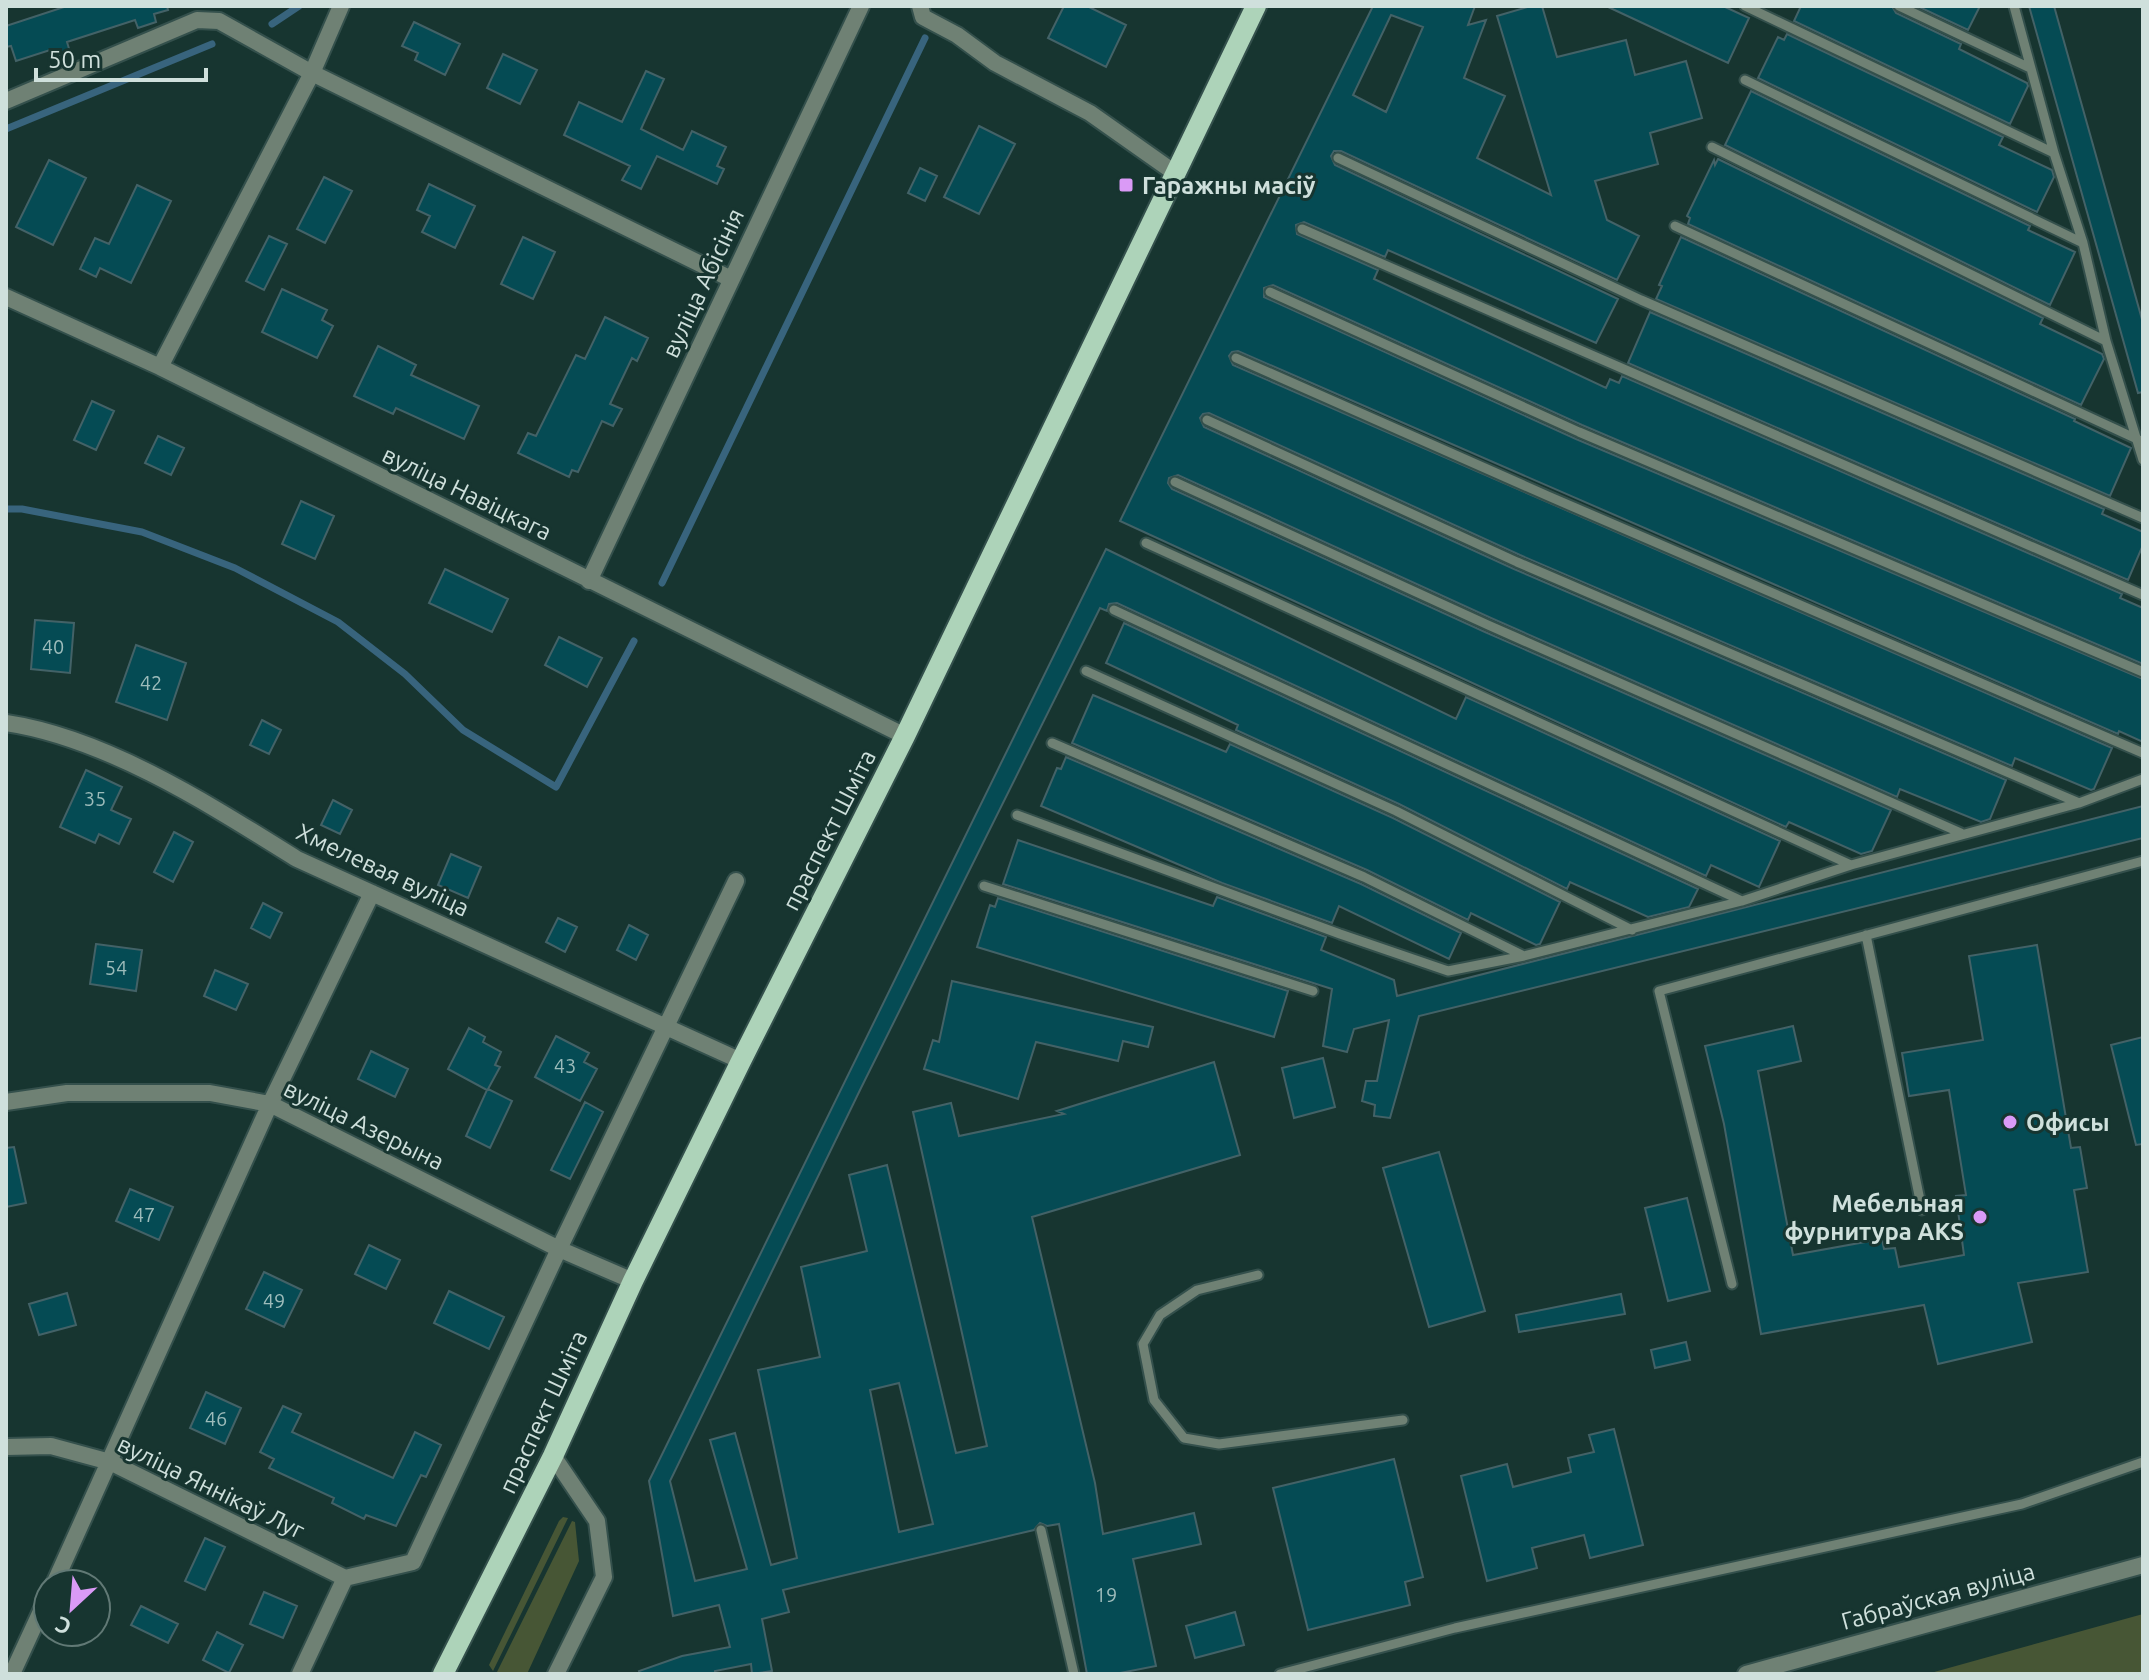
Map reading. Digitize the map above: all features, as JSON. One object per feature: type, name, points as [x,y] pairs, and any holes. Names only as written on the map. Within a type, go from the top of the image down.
[{"type":"main road","name":"праспект Шміта","points":[[443,1674],[553,1456],[633,1281],[741,1061],[905,736],[1256,6]]},
{"type":"street","points":[[160,367],[312,73],[341,6]]},
{"type":"street","name":"вуліца Абісінія","points":[[589,581],[861,6]]},
{"type":"street","points":[[920,6],[923,17],[957,35],[995,63],[1090,113],[1175,173]]},
{"type":"street","points":[[6,101],[197,20],[219,21],[312,73],[731,279]]},
{"type":"street","name":"вуліца Навіцкага","points":[[6,297],[160,367],[905,736]]},
{"type":"street","name":"Хмелевая вуліца","points":[[6,723],[99,749],[233,819],[297,859],[741,1061]]},
{"type":"street","points":[[300,1674],[345,1578],[413,1562],[736,881]]},
{"type":"street","points":[[61,1568],[270,1104],[372,893]]},
{"type":"street","name":"вуліца Азерына","points":[[6,1102],[67,1093],[210,1093],[270,1104],[559,1249],[633,1281]]},
{"type":"street","name":"вуліца Яннікаў Луг","points":[[6,1447],[51,1446],[110,1462],[345,1578]]},
{"type":"street","points":[[553,1456],[597,1521],[604,1577],[556,1674]]},
{"type":"street","name":"Габраўская вуліца","points":[[1746,1674],[2143,1565]]},
{"type":"street","points":[[12,1674],[32,1631]]},
{"type":"lane","points":[[1745,6],[2054,153]]},
{"type":"lane","points":[[1899,6],[2030,68]]},
{"type":"lane","points":[[2014,6],[2054,153],[2083,243],[2106,341],[2143,460]]},
{"type":"lane","points":[[1745,80],[2083,243]]},
{"type":"lane","points":[[1712,147],[2106,341]]},
{"type":"lane","points":[[1338,158],[1641,300],[2143,518]]},
{"type":"lane","points":[[1675,226],[2139,440]]},
{"type":"lane","points":[[1302,229],[2143,595]]},
{"type":"lane","points":[[1270,292],[1579,432],[2143,672]]},
{"type":"lane","points":[[1236,358],[2143,753]]},
{"type":"lane","points":[[1207,420],[1517,562],[2079,803]]},
{"type":"lane","points":[[1175,482],[1488,625],[1961,833]]},
{"type":"lane","points":[[1146,543],[1851,865]]},
{"type":"lane","points":[[1114,610],[1742,901]]},
{"type":"lane","points":[[1086,671],[1396,811],[1632,930]]},
{"type":"lane","points":[[1052,743],[1364,877],[1524,956]]},
{"type":"lane","points":[[1017,815],[1448,971],[1524,956],[1742,901],[1961,833],[2079,803],[2143,779]]},
{"type":"lane","points":[[1732,1284],[1659,991],[2143,861]]},
{"type":"lane","points":[[984,886],[1313,991]]},
{"type":"lane","points":[[1866,935],[1922,1210]]},
{"type":"lane","points":[[1258,1275],[1197,1290],[1160,1315],[1143,1344],[1154,1400],[1184,1438],[1219,1444],[1403,1420]]},
{"type":"lane","points":[[1280,1674],[1455,1628],[2022,1504],[2143,1462]]},
{"type":"lane","points":[[1041,1530],[1074,1674]]},
{"type":"green space","points":[[563,1517],[568,1518],[493,1671],[489,1665]]},
{"type":"green space","points":[[572,1521],[575,1522],[579,1561],[527,1674],[496,1674]]},
{"type":"green space","points":[[2143,1614],[2143,1674],[1927,1674]]},
{"type":"building","points":[[67,6],[167,6],[168,10],[154,14],[156,22],[138,28],[135,20],[67,42],[70,52],[52,57],[50,50],[16,61],[11,46],[6,47],[6,26]]},
{"type":"building","points":[[1064,6],[1087,6],[1126,25],[1106,67],[1048,38]]},
{"type":"building","points":[[1373,6],[1475,6],[1468,25],[1486,20],[1464,78],[1505,96],[1477,158],[1551,195],[1497,16],[1542,6],[1557,57],[1626,40],[1635,75],[1686,61],[1702,118],[1650,133],[1658,164],[1595,181],[1607,220],[1639,236],[1617,280],[1341,151],[1334,151],[1331,156],[1335,165],[1618,299],[1596,343],[1388,250],[1385,257],[1304,222],[1296,225],[1297,234],[1378,270],[1374,279],[1606,388],[1610,379],[1619,383],[1622,376],[2122,594],[2120,598],[2143,608],[2143,664],[1582,425],[1273,285],[1264,288],[1264,297],[1576,439],[2143,679],[2143,742],[2119,731],[2118,734],[1238,351],[1229,356],[1233,365],[2112,748],[2094,789],[2015,758],[2012,766],[1520,555],[1209,413],[1200,418],[1204,427],[1514,569],[2006,780],[1990,819],[1981,822],[1900,789],[1897,797],[1491,618],[1178,475],[1169,478],[1172,489],[1485,632],[1891,810],[1872,851],[1861,854],[1789,822],[1786,827],[1120,521]],"holes":[[[1391,15],[1423,27],[1386,112],[1353,95]]]},
{"type":"building","points":[[1606,6],[1723,6],[1749,18],[1728,63]]},
{"type":"building","points":[[1801,6],[1892,6],[1896,13],[1961,44],[1959,49],[2028,86],[2010,124],[1794,21]]},
{"type":"building","points":[[1917,6],[1980,6],[1968,30]]},
{"type":"building","points":[[2029,6],[2054,6],[2143,323],[2143,392],[2138,393]]},
{"type":"building","points":[[414,22],[460,44],[445,75],[415,60],[418,53],[402,46]]},
{"type":"building","points":[[1787,34],[2003,137],[1999,145],[2052,170],[2054,177],[2037,212],[1758,78],[1778,37],[1784,40]]},
{"type":"building","points":[[503,54],[537,70],[520,104],[487,88]]},
{"type":"building","points":[[646,71],[664,79],[641,129],[683,150],[692,131],[726,147],[717,166],[724,169],[717,184],[657,156],[641,189],[622,180],[630,166],[564,135],[579,102],[622,122]]},
{"type":"building","points":[[1751,91],[2030,226],[2028,230],[2075,252],[2050,305],[1725,145]]},
{"type":"building","points":[[979,126],[1015,144],[979,214],[944,197]]},
{"type":"building","points":[[1718,159],[2043,318],[2040,324],[2102,354],[2104,359],[2081,405],[1688,224],[1690,218],[1687,216],[1714,160],[1715,165]]},
{"type":"building","points":[[49,160],[86,178],[53,245],[16,227]]},
{"type":"building","points":[[920,168],[937,176],[925,201],[908,193]]},
{"type":"building","points":[[324,177],[352,191],[325,243],[297,229]]},
{"type":"building","points":[[429,184],[475,206],[455,248],[422,232],[430,216],[417,210]]},
{"type":"building","points":[[137,185],[171,201],[131,283],[100,268],[96,277],[80,269],[95,238],[109,244]]},
{"type":"building","points":[[269,236],[287,244],[264,290],[246,281]]},
{"type":"building","points":[[523,237],[555,252],[533,299],[501,284]]},
{"type":"building","points":[[1681,237],[2075,419],[2131,448],[2110,496],[1656,299],[1662,286],[1659,285]]},
{"type":"building","points":[[282,289],[327,310],[322,320],[333,326],[317,358],[262,332]]},
{"type":"building","points":[[1650,312],[2104,509],[2102,514],[2143,532],[2143,545],[2128,580],[1628,363]]},
{"type":"building","points":[[605,317],[648,338],[637,361],[632,358],[610,404],[622,409],[613,426],[602,421],[578,472],[572,470],[569,477],[518,453],[528,433],[536,436],[576,355],[585,359]]},
{"type":"building","points":[[378,346],[416,365],[411,375],[479,406],[464,439],[396,408],[393,414],[354,396]]},
{"type":"building","points":[[92,401],[114,411],[96,450],[74,440]]},
{"type":"building","points":[[158,436],[184,448],[171,475],[145,463]]},
{"type":"building","points":[[301,501],[334,516],[315,559],[282,544]]},
{"type":"building","points":[[1106,549],[1456,719],[1466,697],[1780,841],[1759,887],[1711,865],[1706,876],[1117,603],[1109,604],[1107,611],[1100,608],[670,1481],[695,1581],[747,1569],[710,1440],[735,1433],[771,1565],[797,1558],[758,1370],[820,1357],[801,1267],[867,1251],[849,1175],[887,1165],[956,1453],[987,1446],[913,1112],[951,1103],[959,1136],[1064,1114],[1057,1111],[1214,1062],[1240,1155],[1032,1217],[1095,1483],[1103,1534],[1194,1513],[1201,1544],[1133,1559],[1156,1666],[1115,1674],[1087,1674],[1059,1524],[1047,1526],[1040,1523],[1034,1530],[783,1590],[789,1612],[762,1619],[772,1671],[752,1674],[751,1664],[715,1671],[715,1674],[640,1674],[639,1671],[682,1656],[730,1647],[719,1605],[673,1616],[649,1481]],"holes":[[[899,1383],[933,1524],[899,1532],[870,1390]]]},
{"type":"building","points":[[445,569],[508,599],[492,632],[429,603]]},
{"type":"building","points":[[35,620],[74,623],[70,673],[31,669]]},
{"type":"building","points":[[1124,623],[1698,889],[1689,907],[1648,917],[1570,882],[1567,889],[1399,804],[1236,730],[1238,725],[1106,663]]},
{"type":"building","points":[[559,637],[602,658],[587,687],[545,665]]},
{"type":"building","points":[[136,645],[186,663],[167,720],[116,702]]},
{"type":"building","points":[[1093,695],[1226,752],[1230,744],[1393,818],[1560,902],[1540,944],[1536,945],[1471,913],[1468,920],[1367,870],[1072,743]]},
{"type":"building","points":[[262,720],[281,730],[269,754],[250,745]]},
{"type":"building","points":[[1066,757],[1361,884],[1461,933],[1449,959],[1339,906],[1332,923],[1222,883],[1041,806],[1057,768],[1061,769]]},
{"type":"building","points":[[86,770],[122,787],[111,810],[131,819],[119,844],[99,834],[95,843],[60,827]]},
{"type":"building","points":[[333,800],[352,810],[340,834],[321,825]]},
{"type":"building","points":[[2143,806],[2143,838],[1419,1016],[1390,1118],[1374,1116],[1375,1105],[1362,1101],[1366,1081],[1377,1081],[1389,1020],[1354,1029],[1347,1052],[1323,1046],[1332,989],[1003,884],[1018,840],[1213,906],[1217,897],[1326,937],[1321,950],[1394,980],[1397,996]]},
{"type":"building","points":[[174,832],[193,842],[173,882],[154,872]]},
{"type":"building","points":[[451,854],[481,867],[468,898],[438,885]]},
{"type":"building","points":[[998,898],[1288,991],[1274,1037],[977,947],[990,905],[995,907]]},
{"type":"building","points":[[263,903],[282,913],[270,938],[251,928]]},
{"type":"building","points":[[558,918],[577,927],[565,952],[546,942]]},
{"type":"building","points":[[629,925],[648,935],[636,960],[617,950]]},
{"type":"building","points":[[96,944],[142,950],[136,991],[90,984]]},
{"type":"building","points":[[2037,945],[2071,1148],[2080,1147],[2087,1188],[2074,1190],[2088,1272],[2018,1283],[2032,1342],[1938,1364],[1924,1305],[1761,1334],[1724,1124],[1705,1046],[1793,1026],[1801,1061],[1758,1071],[1793,1255],[1882,1239],[1884,1249],[1895,1248],[1899,1267],[1964,1255],[1956,1196],[1966,1195],[1949,1090],[1909,1096],[1902,1053],[1983,1040],[1969,956]]},
{"type":"building","points":[[215,970],[248,984],[236,1010],[204,996]]},
{"type":"building","points":[[952,981],[1153,1027],[1148,1047],[1123,1041],[1118,1061],[1036,1042],[1018,1099],[924,1069],[933,1040],[939,1042]]},
{"type":"building","points":[[469,1028],[485,1037],[483,1042],[501,1052],[495,1065],[500,1067],[488,1089],[512,1101],[490,1148],[466,1136],[487,1090],[448,1069]]},
{"type":"building","points":[[556,1036],[589,1053],[584,1062],[597,1069],[580,1101],[535,1077]]},
{"type":"building","points":[[2143,1037],[2143,1144],[2136,1145],[2111,1045]]},
{"type":"building","points":[[371,1051],[408,1069],[395,1097],[358,1079]]},
{"type":"building","points":[[1323,1058],[1335,1107],[1294,1118],[1282,1068]]},
{"type":"building","points":[[585,1102],[603,1112],[570,1179],[551,1170]]},
{"type":"building","points":[[14,1147],[26,1203],[6,1207],[6,1148]]},
{"type":"building","points":[[1439,1152],[1485,1311],[1429,1327],[1383,1168]]},
{"type":"building","points":[[130,1189],[173,1207],[159,1240],[116,1221]]},
{"type":"building","points":[[1687,1198],[1710,1291],[1668,1301],[1645,1208]]},
{"type":"building","points":[[369,1245],[400,1260],[386,1289],[355,1274]]},
{"type":"building","points":[[264,1272],[302,1290],[284,1327],[246,1309]]},
{"type":"building","points":[[449,1291],[504,1317],[489,1349],[434,1323]]},
{"type":"building","points":[[67,1293],[76,1325],[39,1335],[29,1304]]},
{"type":"building","points":[[1621,1294],[1625,1314],[1519,1332],[1516,1315]]},
{"type":"building","points":[[1686,1342],[1690,1360],[1655,1368],[1651,1350]]},
{"type":"building","points":[[206,1392],[241,1408],[225,1444],[190,1428]]},
{"type":"building","points":[[283,1406],[301,1414],[292,1432],[393,1478],[415,1432],[441,1445],[426,1477],[421,1475],[396,1526],[366,1515],[364,1519],[332,1503],[334,1498],[269,1468],[274,1459],[260,1452]]},
{"type":"building","points":[[1614,1429],[1643,1545],[1590,1558],[1584,1535],[1532,1548],[1537,1568],[1487,1581],[1461,1476],[1507,1464],[1513,1487],[1571,1472],[1568,1458],[1594,1452],[1589,1435]]},
{"type":"building","points":[[1394,1459],[1423,1577],[1405,1582],[1410,1605],[1308,1630],[1273,1488]]},
{"type":"building","points":[[205,1538],[225,1547],[205,1590],[185,1581]]},
{"type":"building","points":[[264,1592],[297,1606],[283,1638],[250,1624]]},
{"type":"building","points":[[141,1606],[178,1624],[168,1643],[131,1625]]},
{"type":"building","points":[[1235,1612],[1244,1645],[1195,1658],[1186,1626]]},
{"type":"building","points":[[217,1632],[243,1645],[229,1673],[203,1660]]},
{"type":"waterway","points":[[272,24],[299,6]]},
{"type":"waterway","points":[[662,583],[925,38]]},
{"type":"waterway","points":[[6,129],[212,44]]},
{"type":"waterway","points":[[6,509],[22,509],[142,532],[235,568],[338,622],[405,674],[463,730],[556,787],[634,641]]},
{"type":"place","name":"Гаражны масіў","points":[[1126,185]]},
{"type":"place","name":"Офисы","points":[[2010,1122]]},
{"type":"place","name":"Мебельная фурнитура AKS","points":[[1980,1217]]}]
